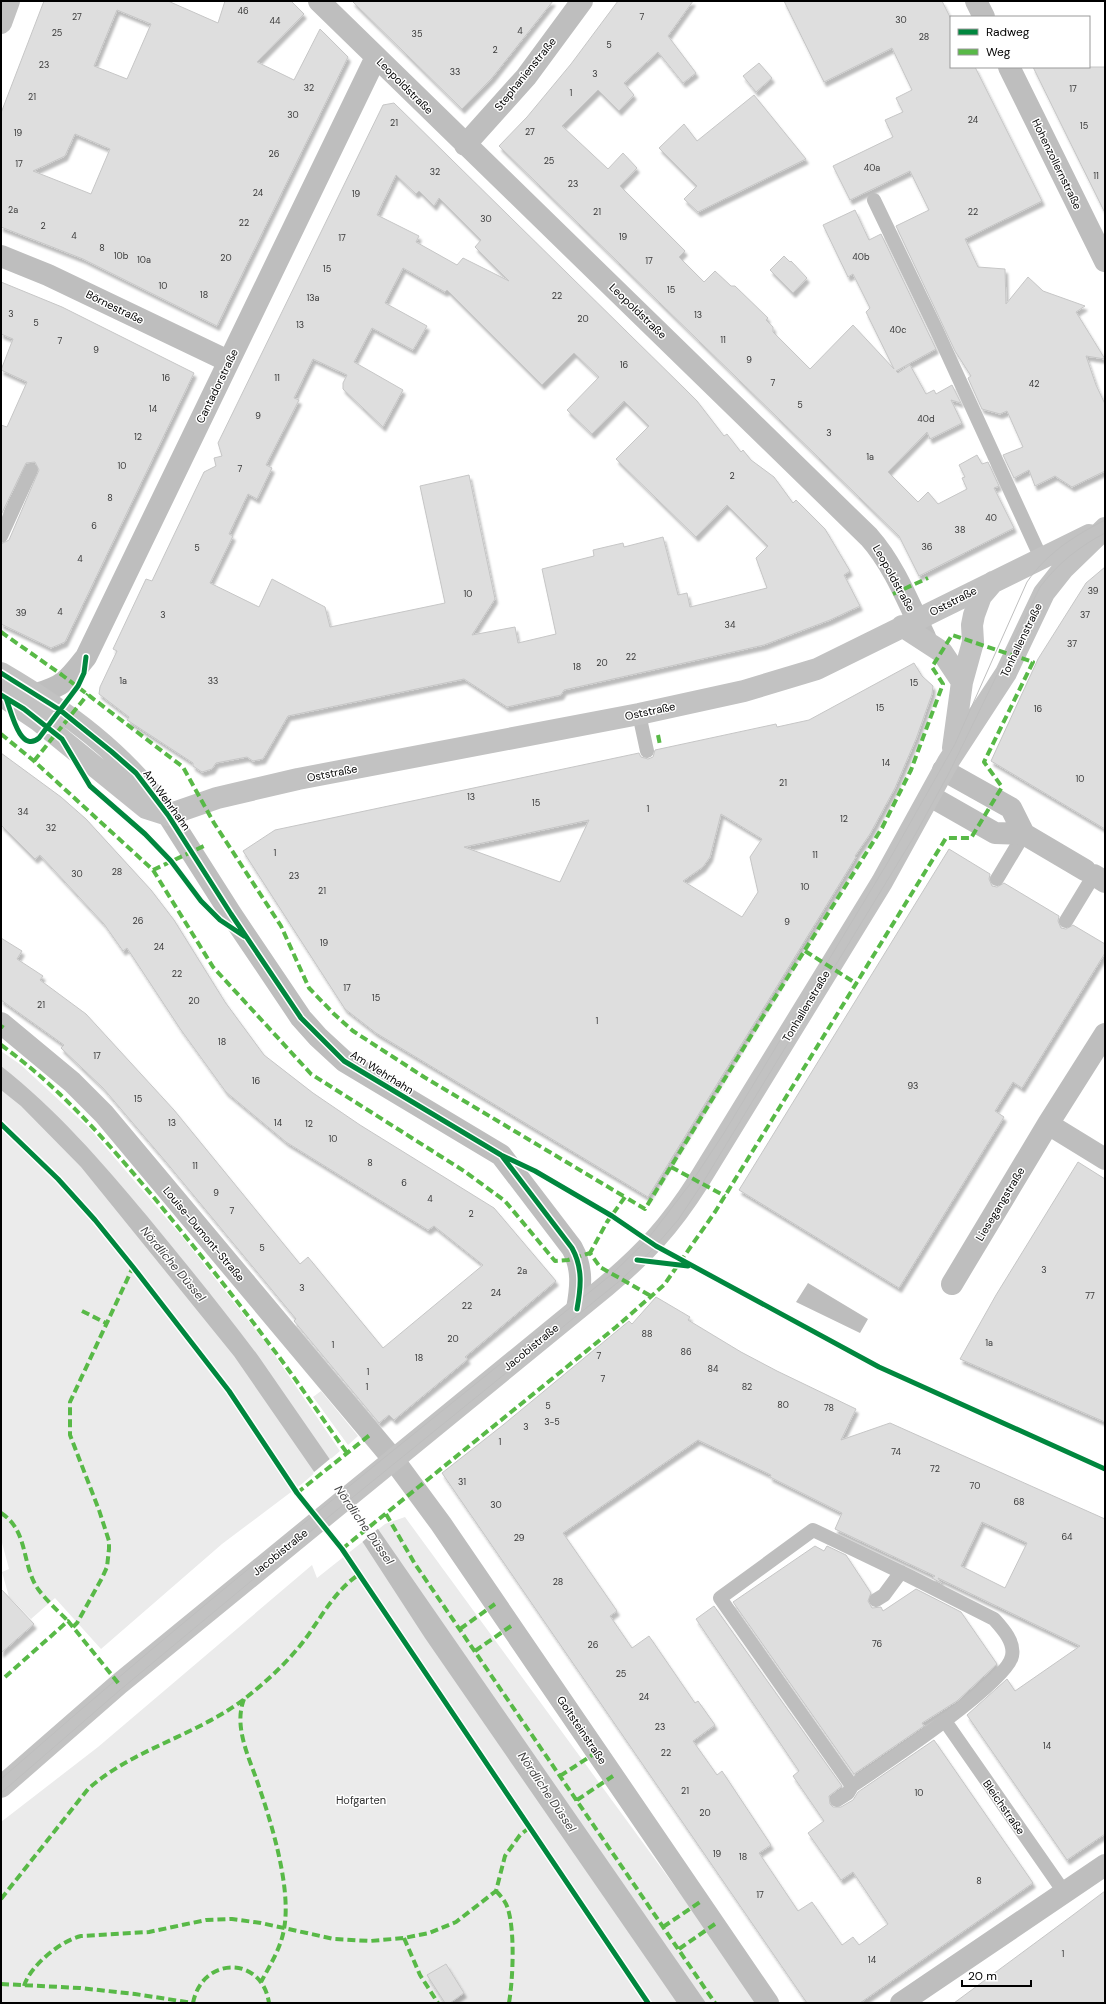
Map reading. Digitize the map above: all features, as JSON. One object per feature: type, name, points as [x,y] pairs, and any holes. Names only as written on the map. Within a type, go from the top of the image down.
[{"type":"main road","points":[[1,23],[10,1]]},
{"type":"main road","name":"Oststraße","points":[[168,815],[217,798],[298,779],[639,714],[744,691],[817,669],[998,578],[1105,528]]},
{"type":"main road","name":"Tonhallenstraße","points":[[637,1260],[677,1214],[698,1182],[886,876],[946,766],[1006,673],[1044,593],[1063,569],[1105,528]]},
{"type":"main road","name":"Tonhallenstraße","points":[[946,766],[955,744],[962,682],[973,642],[972,625],[976,609],[984,592],[998,578]]},
{"type":"main road","points":[[928,642],[945,656],[962,682]]},
{"type":"main road","name":"Am Wehrhahn","points":[[1,673],[36,694],[112,752],[136,773],[168,815]]},
{"type":"main road","name":"Am Wehrhahn","points":[[1,695],[39,721],[146,808],[168,815]]},
{"type":"main road","name":"Jacobistraße","points":[[1,1787],[119,1684],[637,1260]]},
{"type":"street","name":"Leopoldstraße","points":[[319,1],[465,145],[869,537],[882,555],[909,623],[928,642]]},
{"type":"street","name":"Stephanienstraße","points":[[465,145],[526,77],[582,1]]},
{"type":"street","points":[[976,1],[984,16]]},
{"type":"street","name":"Cantadorstraße","points":[[36,694],[61,685],[69,679],[86,657],[376,57]]},
{"type":"street","name":"Hohenzollernstraße","points":[[1009,68],[1105,261]]},
{"type":"street","name":"Börnestraße","points":[[1,256],[48,274],[228,361]]},
{"type":"street","points":[[946,766],[1011,808],[1024,834]]},
{"type":"street","points":[[930,796],[995,833],[1024,834],[1095,876]]},
{"type":"street","name":"Am Wehrhahn","points":[[168,815],[231,914],[301,1018],[318,1037],[344,1061],[501,1154],[572,1248],[577,1257],[581,1282],[577,1309]]},
{"type":"street","name":"Louise-Dumont-Straße","points":[[1,1023],[72,1082],[104,1114],[393,1460]]},
{"type":"street","name":"Liesegangstraße","points":[[952,1284],[1048,1124],[1105,1034]]},
{"type":"street","points":[[1048,1124],[1105,1159]]},
{"type":"street","name":"Goltsteinstraße","points":[[393,1460],[453,1542],[768,2003]]},
{"type":"street","points":[[901,2003],[1105,1865]]},
{"type":"lane","points":[[874,200],[937,331],[1041,558]]},
{"type":"lane","points":[[1,536],[31,470]]},
{"type":"lane","points":[[639,714],[646,751]]},
{"type":"lane","points":[[997,879],[1024,834]]},
{"type":"lane","points":[[1066,921],[1095,876]]},
{"type":"lane","points":[[837,1800],[848,1793],[852,1786],[945,1721],[994,1681],[1006,1669],[1012,1656],[1011,1642],[1004,1630],[994,1619],[814,1530],[720,1598],[852,1786]]},
{"type":"lane","points":[[876,1600],[884,1595],[901,1572]]},
{"type":"lane","name":"Bleichstraße","points":[[945,1721],[1064,1892]]},
{"type":"green space","points":[[1,1051],[21,1065],[90,1129],[184,1239],[269,1347],[340,1451],[303,1483],[222,1544],[101,1649],[55,1598],[31,1619],[9,1597],[2,1572],[9,1569],[1,1539]]},
{"type":"green space","points":[[321,1391],[358,1436],[348,1445],[313,1397]]},
{"type":"green space","name":"Hofgarten","points":[[405,1517],[760,2003],[1,2003],[1,1822],[98,1747],[312,1565],[317,1578],[385,1524]]},
{"type":"water","name":"Nördliche Düssel","points":[[1,1066],[60,1118],[95,1156],[218,1303],[259,1357],[706,2003],[677,2003],[425,1638],[362,1541],[234,1356],[81,1167],[21,1106],[1,1090]]},
{"type":"water","points":[[808,1283],[868,1319],[860,1333],[796,1302]]},
{"type":"pier","points":[[331,1458],[380,1527],[361,1543],[313,1473]]},
{"type":"building","points":[[44,1],[168,1],[218,23],[225,1],[291,1],[304,14],[257,62],[294,80],[320,29],[348,57],[217,326],[83,259],[1,227],[1,113]],"holes":[[[117,10],[151,24],[127,79],[94,66]],[[75,134],[110,149],[91,194],[33,171],[65,156]]]},
{"type":"building","points":[[352,1],[553,1],[492,78],[462,109]]},
{"type":"building","points":[[618,1],[693,1],[668,36],[696,73],[683,83],[658,52],[624,83],[634,95],[619,111],[598,90],[562,126],[608,169],[623,153],[637,168],[620,186],[685,251],[679,257],[704,282],[715,271],[731,286],[735,286],[768,318],[766,320],[773,327],[773,332],[810,369],[853,325],[894,369],[866,312],[870,308],[853,274],[848,277],[823,225],[855,210],[869,240],[881,234],[936,349],[896,371],[898,373],[910,365],[926,394],[934,390],[936,394],[952,385],[961,403],[951,400],[962,423],[930,439],[927,432],[888,472],[918,502],[928,492],[938,504],[967,489],[962,478],[965,477],[959,465],[977,455],[982,464],[988,462],[999,486],[994,488],[1014,528],[919,576],[899,536],[499,146],[527,117],[571,64]]},
{"type":"building","points":[[784,1],[942,1],[950,17],[950,68],[976,68],[1042,201],[965,239],[978,267],[1005,269],[1006,304],[1028,277],[1043,291],[1085,306],[1076,312],[1105,359],[1086,356],[1096,385],[1105,404],[1105,471],[1072,487],[1055,476],[1035,486],[1029,470],[1014,478],[1003,455],[1023,447],[1007,411],[1000,414],[982,409],[968,378],[971,376],[955,351],[896,226],[929,210],[910,171],[850,200],[833,166],[893,137],[885,120],[903,112],[896,98],[912,90],[892,48],[824,82]]},
{"type":"building","points":[[759,63],[772,78],[756,92],[743,76]]},
{"type":"building","points":[[1105,67],[1105,213],[1033,68]]},
{"type":"building","points":[[754,95],[806,159],[698,212],[684,199],[697,186],[659,148],[684,124],[697,141]]},
{"type":"building","points":[[394,103],[697,401],[724,436],[727,434],[741,452],[743,450],[751,460],[774,477],[793,503],[796,500],[825,529],[850,571],[844,575],[860,606],[830,620],[764,645],[564,690],[561,695],[507,707],[464,679],[288,716],[263,759],[253,761],[247,757],[216,763],[212,769],[202,772],[193,766],[193,763],[127,720],[129,717],[99,694],[100,687],[117,651],[113,649],[146,579],[152,581],[204,472],[216,466],[214,458],[222,456],[218,443],[383,105]],"holes":[[[396,175],[416,194],[419,191],[434,206],[439,198],[481,240],[475,247],[509,281],[463,258],[457,265],[416,242],[419,236],[377,215]],[[403,268],[445,292],[447,290],[542,385],[574,353],[599,377],[567,410],[592,434],[624,401],[649,426],[616,459],[696,537],[727,505],[768,546],[756,558],[767,588],[690,607],[687,593],[678,595],[663,537],[624,547],[623,543],[593,550],[594,556],[542,569],[556,634],[518,643],[515,627],[472,635],[495,599],[469,475],[420,486],[445,603],[330,627],[325,607],[272,579],[259,607],[210,583],[233,536],[229,534],[248,494],[257,499],[272,468],[266,465],[299,400],[294,398],[313,359],[347,375],[343,383],[343,389],[383,427],[403,390],[354,362],[372,328],[413,350],[427,326],[385,303]]]},
{"type":"building","points":[[784,256],[790,262],[791,261],[807,278],[793,293],[770,270]]},
{"type":"building","points":[[1,282],[62,307],[194,373],[65,642],[51,648],[1,624],[1,544],[9,540],[39,470],[35,462],[26,463],[1,515],[1,425],[7,427],[27,382],[1,370],[13,339],[1,334]]},
{"type":"building","points":[[1105,567],[1105,829],[991,761],[1038,659],[1086,583]]},
{"type":"building","points":[[914,663],[922,676],[933,686],[932,694],[916,739],[895,788],[870,834],[855,856],[856,857],[648,1197],[376,1033],[345,1009],[243,851],[275,830],[639,753],[641,757],[648,759],[653,757],[655,750],[776,724],[777,727],[809,720]],"holes":[[[721,814],[762,839],[750,857],[758,892],[742,917],[683,881],[703,867],[710,857]],[[589,820],[560,882],[464,847]]]},
{"type":"building","points":[[1,753],[61,797],[86,819],[151,890],[174,920],[225,1002],[264,1055],[313,1093],[360,1125],[494,1208],[556,1281],[465,1357],[468,1359],[394,1420],[389,1415],[379,1423],[294,1321],[296,1319],[166,1162],[103,1088],[61,1048],[64,1045],[1,1000],[1,938],[22,951],[17,959],[43,976],[40,980],[86,1014],[174,1110],[300,1264],[308,1257],[383,1348],[483,1265],[434,1226],[428,1230],[286,1142],[226,1092],[181,1030],[127,948],[123,951],[104,924],[40,855],[35,859],[1,825]]},
{"type":"building","points":[[949,849],[990,874],[989,879],[992,886],[997,887],[1004,883],[1059,916],[1058,921],[1061,928],[1066,929],[1073,925],[1105,944],[1105,953],[1022,1088],[1013,1082],[995,1111],[1004,1117],[899,1288],[739,1190]]},
{"type":"building","points":[[1078,1162],[1105,1179],[1105,1422],[960,1359],[996,1295]]},
{"type":"building","points":[[656,1297],[690,1317],[688,1320],[741,1352],[856,1409],[841,1440],[890,1423],[1105,1519],[1105,1834],[1067,1860],[967,1715],[1007,1679],[1015,1691],[1080,1646],[938,1578],[941,1583],[932,1578],[935,1576],[835,1529],[842,1513],[770,1477],[771,1475],[698,1440],[563,1533],[617,1611],[610,1616],[632,1648],[649,1636],[695,1703],[698,1701],[715,1725],[693,1741],[717,1775],[722,1771],[771,1845],[759,1853],[798,1911],[812,1902],[842,1945],[853,1937],[859,1945],[888,1924],[853,1872],[841,1880],[808,1833],[824,1821],[793,1776],[799,1771],[696,1619],[714,1606],[842,1786],[829,1796],[830,1804],[833,1807],[841,1807],[853,1800],[858,1792],[934,1740],[1033,1883],[860,2003],[807,2003],[442,1473],[503,1425],[629,1321],[632,1324]],"holes":[[[982,1522],[1027,1543],[1005,1588],[961,1566]]]},
{"type":"building","points":[[815,1546],[824,1551],[827,1546],[846,1555],[871,1593],[868,1601],[872,1608],[881,1607],[883,1611],[916,1589],[961,1612],[997,1664],[957,1701],[922,1723],[924,1726],[854,1774],[733,1602]]},
{"type":"building","points":[[1,1589],[34,1624],[1,1653]]},
{"type":"building","points":[[1105,1891],[1105,2003],[954,2003],[1073,1915]]},
{"type":"building","points":[[446,1964],[464,1993],[450,2003],[445,2003],[427,1975]]},
{"type":"tram line","points":[[1,1779],[227,1587],[380,1461],[612,1274],[647,1240],[693,1180],[724,1133],[888,862],[955,744],[1027,582],[1043,562],[1062,546],[1105,520]]},
{"type":"tram line","points":[[1,1793],[120,1690],[321,1523],[622,1279],[652,1250],[678,1220],[702,1184],[915,835],[949,773],[1040,587],[1061,563],[1105,533]]},
{"type":"marked path","points":[[893,594],[928,578]]},
{"type":"marked path","points":[[1,632],[62,675],[183,767],[214,823],[281,926],[309,988],[334,1014],[353,1031],[424,1077],[625,1197]]},
{"type":"marked path","points":[[342,1549],[616,1327],[664,1285],[715,1212],[946,838],[971,838],[1002,787],[984,762],[1033,662],[952,635],[932,667],[943,684],[911,770],[882,828],[762,1018],[645,1209],[625,1197],[607,1222],[590,1253]]},
{"type":"marked path","points":[[34,761],[88,694]]},
{"type":"marked path","points":[[1,734],[34,761],[153,870],[213,967],[311,1074],[464,1171],[505,1201],[555,1261],[568,1260],[590,1253],[600,1267],[651,1296]]},
{"type":"marked path","points":[[658,735],[660,745]]},
{"type":"marked path","points":[[153,870],[206,845]]},
{"type":"marked path","points":[[805,951],[857,984]]},
{"type":"marked path","points":[[1,1045],[44,1079],[64,1098],[102,1137],[156,1200],[256,1326],[347,1453]]},
{"type":"marked path","points":[[671,1167],[725,1196]]},
{"type":"marked path","points":[[73,1627],[77,1623],[107,1567],[109,1541],[99,1510],[70,1435],[70,1402],[133,1267]]},
{"type":"marked path","points":[[82,1311],[106,1323]]},
{"type":"marked path","points":[[297,1493],[371,1434]]},
{"type":"marked path","points":[[1,1513],[10,1520],[21,1538],[29,1569],[38,1589],[68,1621]]},
{"type":"marked path","points":[[386,1514],[415,1564],[715,2003]]},
{"type":"marked path","points":[[1,1899],[88,1789],[124,1763],[224,1713],[243,1700],[268,1679],[292,1655],[335,1597],[358,1575]]},
{"type":"marked path","points":[[460,1629],[495,1604]]},
{"type":"marked path","points":[[5,1677],[68,1621],[119,1684]]},
{"type":"marked path","points":[[475,1651],[511,1626]]},
{"type":"marked path","points":[[244,1699],[240,1719],[243,1739],[273,1832],[285,1893],[286,1912],[283,1936],[275,1956],[261,1982]]},
{"type":"marked path","points":[[560,1776],[597,1752]]},
{"type":"marked path","points":[[577,1800],[613,1776]]},
{"type":"marked path","points":[[24,1986],[32,1970],[47,1955],[64,1943],[81,1936],[149,1932],[206,1920],[232,1919],[261,1923],[334,1939],[370,1941],[404,1938],[429,1933],[456,1922],[496,1891],[505,1856],[520,1835],[529,1828]]},
{"type":"marked path","points":[[496,1891],[507,1906],[512,1930],[512,1981],[509,2003]]},
{"type":"marked path","points":[[663,1927],[700,1902]]},
{"type":"marked path","points":[[679,1949],[715,1924]]},
{"type":"marked path","points":[[404,1938],[420,1975],[438,2003]]},
{"type":"marked path","points":[[193,2003],[199,1988],[208,1976],[219,1970],[232,1967],[244,1970],[255,1976],[264,1987],[269,2003]]},
{"type":"marked path","points":[[1,1984],[80,1988],[135,1994],[193,2003]]},
{"type":"cycle path","points":[[6,698],[17,729],[22,736],[27,740],[32,741],[39,738],[78,686],[84,673],[86,657]]},
{"type":"cycle path","points":[[1,673],[60,710],[136,773],[168,815],[231,914],[301,1018],[344,1061],[501,1155],[535,1171],[612,1216],[656,1246],[879,1367],[1105,1469]]},
{"type":"cycle path","points":[[1,695],[24,709],[62,739],[90,786],[145,834],[171,861],[201,901],[220,920],[244,936]]},
{"type":"cycle path","points":[[1,1124],[58,1179],[95,1220],[229,1391],[297,1493],[342,1549],[648,2003]]},
{"type":"cycle path","points":[[502,1156],[576,1255],[580,1278],[577,1309]]},
{"type":"cycle path","points":[[637,1260],[688,1266]]}]
